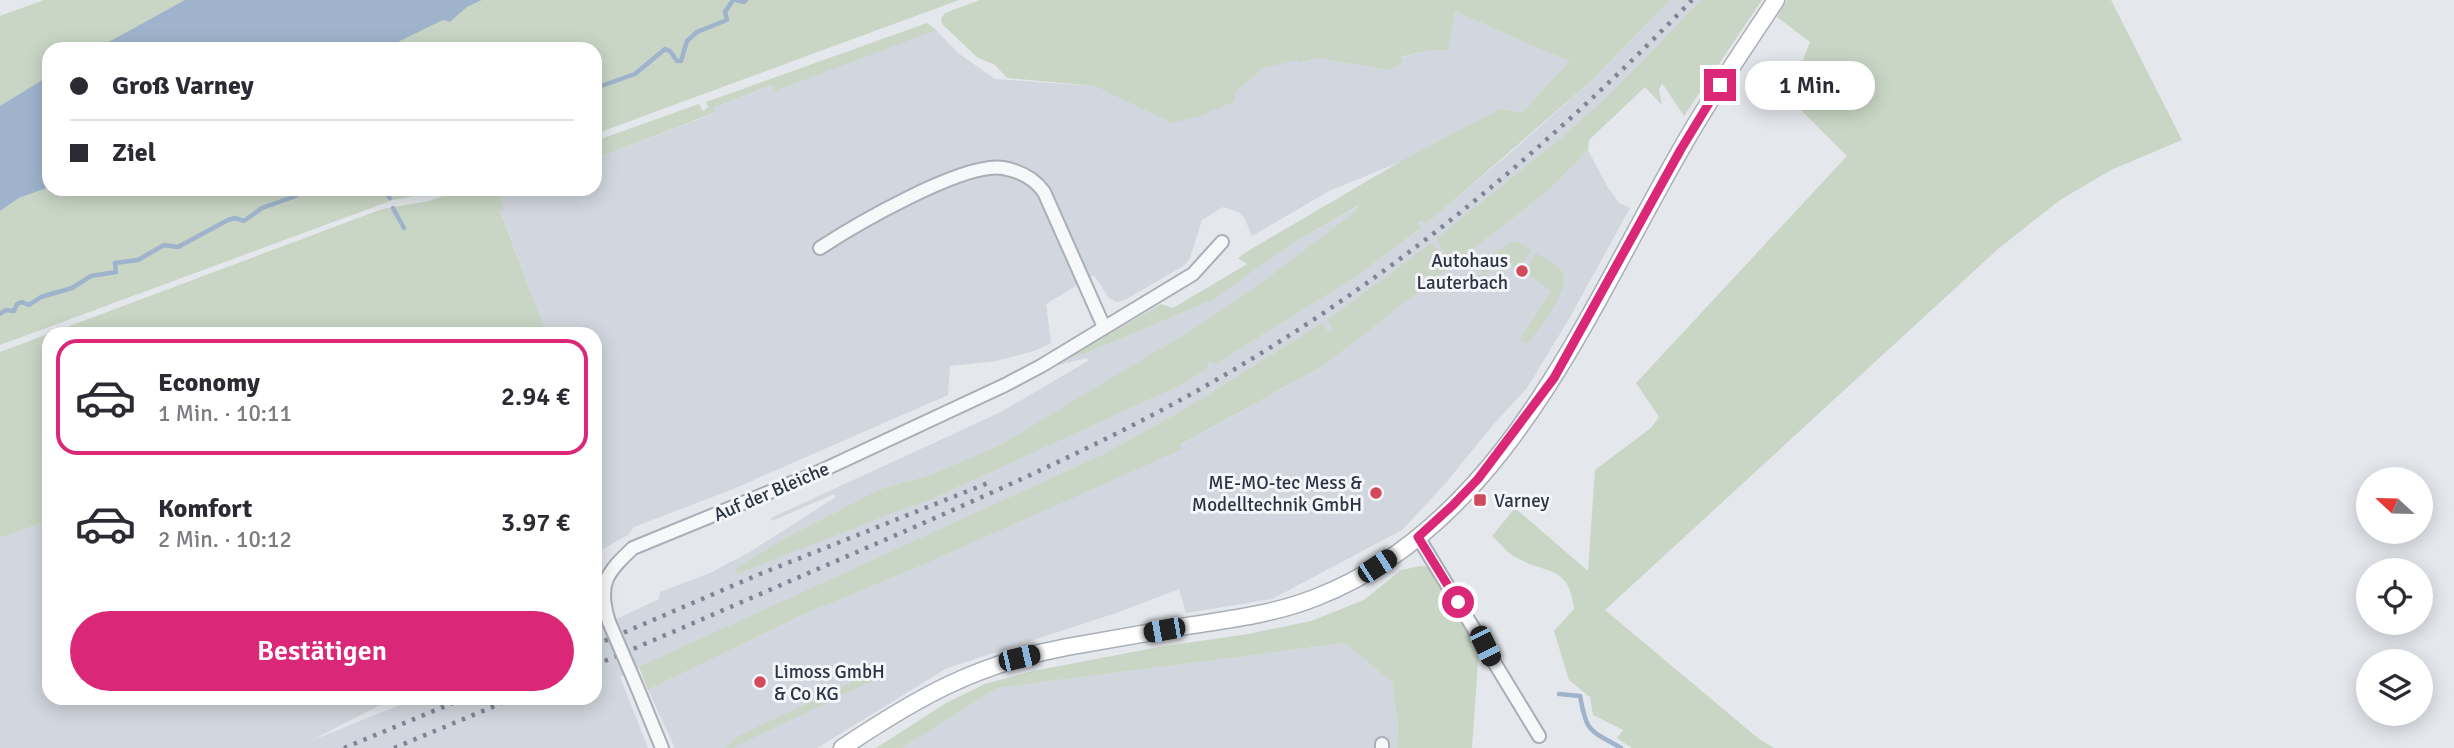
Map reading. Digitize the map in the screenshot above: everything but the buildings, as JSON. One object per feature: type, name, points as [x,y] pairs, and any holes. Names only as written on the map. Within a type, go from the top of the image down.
[{"type":"main road","points":[[842,748],[928,694],[984,669],[1064,648],[1246,617],[1299,603],[1349,582],[1418,537],[1478,479],[1554,378],[1681,149],[1776,0]]},
{"type":"street","points":[[820,248],[857,223],[953,178],[974,171],[1002,168],[1030,177],[1044,191],[1104,327]]},
{"type":"street","name":"Auf der Bleiche","points":[[662,748],[609,622],[602,592],[612,570],[633,548],[821,471],[1041,366],[1193,274],[1222,242]]},
{"type":"street","points":[[1418,537],[1539,736]]},
{"type":"shaded area","points":[[1670,0],[1701,0],[1613,91],[1563,136],[1436,240],[1444,251],[1440,254],[1432,242],[1327,320],[1333,330],[1329,332],[1322,323],[1191,405],[1106,453],[620,677],[648,748],[0,748],[0,538],[42,523],[42,705],[380,705],[308,742],[400,705],[602,705],[602,626],[659,599],[660,592],[710,573],[748,553],[836,497],[834,494],[772,521],[771,518],[1001,412],[1088,361],[1087,358],[1054,366],[1068,358],[1089,352],[1213,300],[1290,245],[1360,205],[1254,288],[1190,331],[1000,445],[930,475],[878,490],[785,538],[735,570],[840,534],[900,508],[928,501],[1179,386],[1209,368],[1207,364],[1211,361],[1219,362],[1354,278],[1420,229],[1418,225],[1422,221],[1425,224],[1590,82]]},
{"type":"shaded area","points":[[1455,11],[1544,51],[1571,59],[1522,113],[1331,190],[1252,236],[1244,217],[1223,207],[1202,220],[1190,258],[1185,265],[1123,301],[1116,302],[1109,298],[1094,275],[1046,304],[1051,343],[1034,351],[996,361],[950,366],[948,395],[733,489],[634,527],[628,535],[602,549],[602,327],[544,327],[500,210],[500,197],[602,196],[602,156],[715,113],[714,107],[773,85],[775,91],[935,29],[958,53],[995,79],[1095,86],[1129,101],[1235,93],[1262,69],[1298,59],[1302,63],[1317,58],[1387,70],[1400,58],[1425,51],[1448,50]]},
{"type":"shaded area","points":[[1588,150],[1619,203],[1630,208],[1569,319],[1527,388],[1402,530],[1272,599],[1186,613],[1179,589],[1119,612],[947,668],[817,748],[675,748],[648,690],[802,615],[916,568],[1181,448],[1179,446],[1326,364],[1549,190]]},
{"type":"shaded area","points":[[1346,643],[1392,682],[1398,724],[1397,748],[902,748],[997,688]]},
{"type":"green space","points":[[44,0],[228,0],[148,42],[42,42],[42,103],[0,128],[0,16]]},
{"type":"green space","points":[[482,0],[959,0],[602,131],[602,42],[398,42],[443,20],[450,22],[467,7]]},
{"type":"green space","points":[[980,0],[1670,0],[1590,82],[1434,217],[1425,224],[1422,221],[1418,224],[1421,228],[1354,278],[1219,362],[1214,364],[1211,361],[1207,364],[1209,368],[1179,386],[928,501],[737,574],[735,569],[785,538],[878,490],[930,475],[1000,445],[1190,331],[1254,288],[1358,209],[1359,205],[1290,245],[1213,300],[1089,352],[1068,358],[1161,304],[1173,308],[1247,264],[1238,258],[1251,249],[1403,160],[1500,109],[1522,113],[1570,60],[1455,11],[1448,50],[1425,51],[1401,57],[1402,63],[1387,70],[1317,58],[1262,69],[1235,93],[1235,101],[1203,115],[1172,123],[1095,86],[1007,78],[995,65],[977,57],[942,24],[941,18],[945,13]]},
{"type":"green space","points":[[1701,0],[1762,0],[1684,116],[1662,83],[1659,90],[1662,105],[1645,87],[1589,140],[1588,150],[1549,190],[1326,364],[1180,445],[1182,449],[916,568],[802,615],[648,690],[639,667],[1106,453],[1191,405],[1322,323],[1329,332],[1333,330],[1327,320],[1432,242],[1440,254],[1444,252],[1436,239],[1563,136],[1613,91]]},
{"type":"green space","points":[[1787,0],[2111,0],[2182,140],[2111,170],[2060,200],[1998,249],[1605,610],[1759,739],[1774,748],[1632,748],[1617,738],[1623,730],[1593,715],[1590,697],[1569,680],[1554,631],[1574,609],[1567,585],[1556,573],[1514,556],[1492,536],[1515,508],[1588,571],[1595,470],[1651,428],[1659,417],[1636,383],[1847,156],[1788,97],[1810,42],[1777,17]]},
{"type":"green space","points":[[927,23],[936,30],[775,91],[772,85],[714,107],[716,112],[602,156],[602,139],[699,104],[703,111],[708,107],[706,102]]},
{"type":"green space","points":[[42,189],[42,196],[415,196],[393,200],[49,327],[42,327],[42,330],[0,345],[0,211],[19,198]]},
{"type":"green space","points":[[444,196],[503,196],[500,197],[504,209],[500,211],[544,327],[67,327],[382,209]]},
{"type":"green space","points":[[1510,242],[1519,242],[1531,250],[1517,268],[1498,257],[1481,285],[1476,281],[1492,255]]},
{"type":"green space","points":[[1536,253],[1560,269],[1564,276],[1560,296],[1528,344],[1520,339],[1551,291],[1524,271]]},
{"type":"green space","points":[[42,336],[42,523],[0,538],[0,352]]},
{"type":"green space","points":[[1430,567],[1479,648],[1472,748],[1397,748],[1398,724],[1392,682],[1345,643],[997,688],[902,748],[876,748],[946,703],[985,684],[1033,671],[1311,621],[1364,600],[1401,570]]},
{"type":"green space","points":[[871,673],[874,680],[732,748],[725,748],[738,736]]},
{"type":"water","points":[[185,0],[482,0],[467,7],[450,22],[443,20],[398,42],[109,42]]},
{"type":"water","points":[[42,80],[42,190],[19,198],[0,211],[0,106]]},
{"type":"waterway","points":[[602,86],[635,74],[665,49],[670,51],[677,61],[681,61],[687,41],[697,32],[727,20],[725,12],[733,0]]},
{"type":"waterway","points":[[736,0],[746,0]]},
{"type":"waterway","points":[[0,314],[6,310],[14,311],[17,304],[22,302],[29,305],[41,297],[72,288],[91,276],[116,272],[115,263],[138,260],[164,245],[178,247],[228,220],[235,218],[244,221],[262,208],[295,196]]},
{"type":"waterway","points":[[393,208],[404,228]]},
{"type":"waterway","points":[[1559,694],[1580,696],[1591,729],[1621,748]]},
{"type":"railway","points":[[602,662],[976,500],[1137,423],[1216,380],[1345,298],[1467,207],[1583,107],[1692,0]]},
{"type":"railway","points":[[602,642],[760,574],[993,481]]},
{"type":"railway","points":[[344,748],[448,705]]},
{"type":"railway","points":[[394,748],[497,705]]},
{"type":"place","name":"Autohaus Lauterbach","points":[[1522,271]]},
{"type":"place","name":"ME-MO-tec Mess & Modelltechnik GmbH","points":[[1376,493]]},
{"type":"place","name":"Varney","points":[[1480,500]]},
{"type":"place","name":"Limoss GmbH & Co KG","points":[[760,682]]},
{"type":"route","points":[[1458,602],[1418,537],[1478,479],[1554,378],[1681,149],[1720,85]]}]
